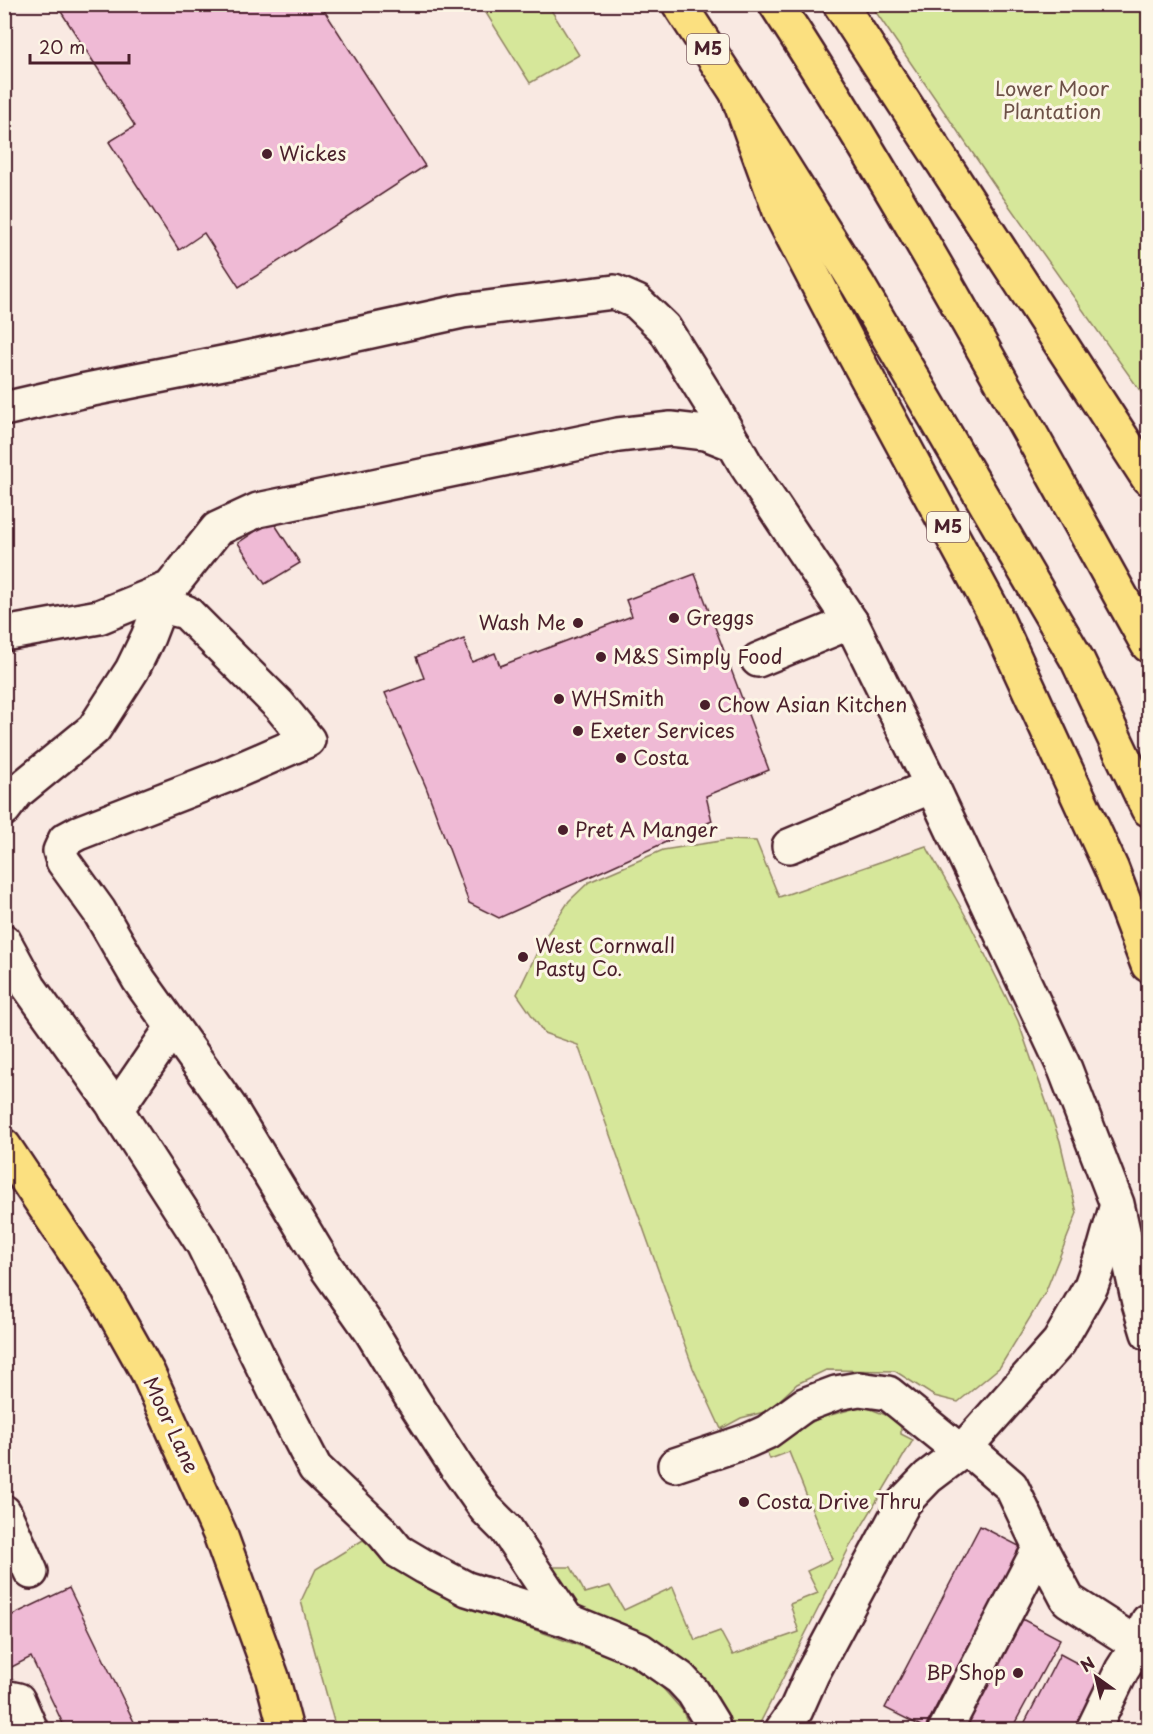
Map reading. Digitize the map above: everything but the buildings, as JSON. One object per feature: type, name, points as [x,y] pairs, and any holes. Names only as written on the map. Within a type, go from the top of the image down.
[{"type":"main road","name":"M5","points":[[679,4],[858,285],[1072,650],[1149,809]]},
{"type":"main road","points":[[776,4],[831,89],[953,297],[1149,645]]},
{"type":"main road","points":[[840,4],[1149,478]]},
{"type":"main road","name":"M5","points":[[737,93],[781,214],[993,610],[1112,870],[1149,965]]},
{"type":"main road","name":"Moor Lane","points":[[4,1146],[107,1300],[148,1373],[220,1534],[272,1677],[286,1730]]},
{"type":"lane","points":[[4,409],[463,311],[614,292],[637,302],[664,328],[746,465],[851,622],[932,786],[1065,1069],[1117,1204],[1139,1303],[1149,1333]]},
{"type":"lane","points":[[4,809],[17,792],[94,729],[132,670],[165,597],[217,529],[258,510],[618,435],[671,429],[706,433],[734,444]]},
{"type":"lane","points":[[4,634],[99,617],[165,597]]},
{"type":"lane","points":[[165,597],[186,612],[279,705],[308,740],[225,776],[78,833],[66,840],[60,851],[63,861],[99,911],[139,980],[229,1106],[326,1267],[371,1330],[457,1468],[486,1509],[506,1529],[567,1620]]},
{"type":"lane","points":[[758,660],[851,622]]},
{"type":"lane","points":[[789,846],[932,786]]},
{"type":"lane","points":[[4,942],[29,987],[116,1110],[203,1244],[274,1391],[315,1468],[383,1533],[398,1551],[467,1588],[567,1620],[640,1650],[680,1678],[693,1692],[714,1730]]},
{"type":"lane","points":[[116,1110],[172,1028]]},
{"type":"lane","points":[[791,1723],[812,1674],[904,1502],[928,1477],[961,1452],[1059,1342],[1091,1286],[1117,1204]]},
{"type":"lane","points":[[675,1466],[767,1432],[804,1405],[836,1393],[860,1389],[888,1394],[961,1452],[975,1455],[1011,1486],[1068,1600],[1143,1633],[1122,1670],[1103,1722]]},
{"type":"lane","points":[[4,1512],[31,1572]]},
{"type":"lane","points":[[945,1730],[1040,1547]]},
{"type":"lane","points":[[4,1696],[18,1700],[31,1730]]},
{"type":"green space","points":[[481,5],[548,5],[579,55],[530,83]]},
{"type":"green space","name":"Lower Moor Plantation","points":[[871,5],[1148,5],[1148,402],[1000,193]]},
{"type":"green space","points":[[727,840],[756,841],[779,897],[926,846],[968,920],[1018,1021],[1060,1141],[1077,1213],[1045,1293],[1000,1367],[958,1402],[934,1396],[895,1371],[826,1370],[797,1384],[768,1411],[741,1418],[721,1429],[693,1368],[578,1045],[544,1033],[517,994],[543,940],[569,901],[589,882],[663,850]]},
{"type":"green space","points":[[863,1406],[901,1421],[901,1434],[913,1440],[850,1546],[757,1729],[728,1729],[681,1660],[641,1632],[569,1603],[545,1567],[571,1567],[585,1593],[610,1586],[624,1610],[673,1587],[695,1640],[720,1631],[733,1655],[799,1632],[790,1604],[818,1593],[807,1571],[832,1559],[789,1452],[770,1459],[764,1446],[820,1418]]},
{"type":"green space","points":[[363,1540],[401,1571],[449,1599],[622,1661],[660,1685],[682,1710],[691,1729],[336,1729],[301,1601],[316,1569]]},
{"type":"place","name":"Wickes","points":[[267,154]]},
{"type":"place","name":"Greggs","points":[[674,618]]},
{"type":"place","name":"Wash Me","points":[[578,623]]},
{"type":"place","name":"M&S Simply Food","points":[[601,657]]},
{"type":"place","name":"WHSmith","points":[[559,699]]},
{"type":"place","name":"Chow Asian Kitchen","points":[[705,705]]},
{"type":"place","name":"Exeter Services","points":[[578,731]]},
{"type":"place","name":"Costa","points":[[621,758]]},
{"type":"place","name":"Pret A Manger","points":[[563,830]]},
{"type":"place","name":"West Cornwall Pasty Co.","points":[[523,957]]},
{"type":"place","name":"Costa Drive Thru","points":[[744,1502]]},
{"type":"place","name":"BP Shop","points":[[1018,1673]]}]
